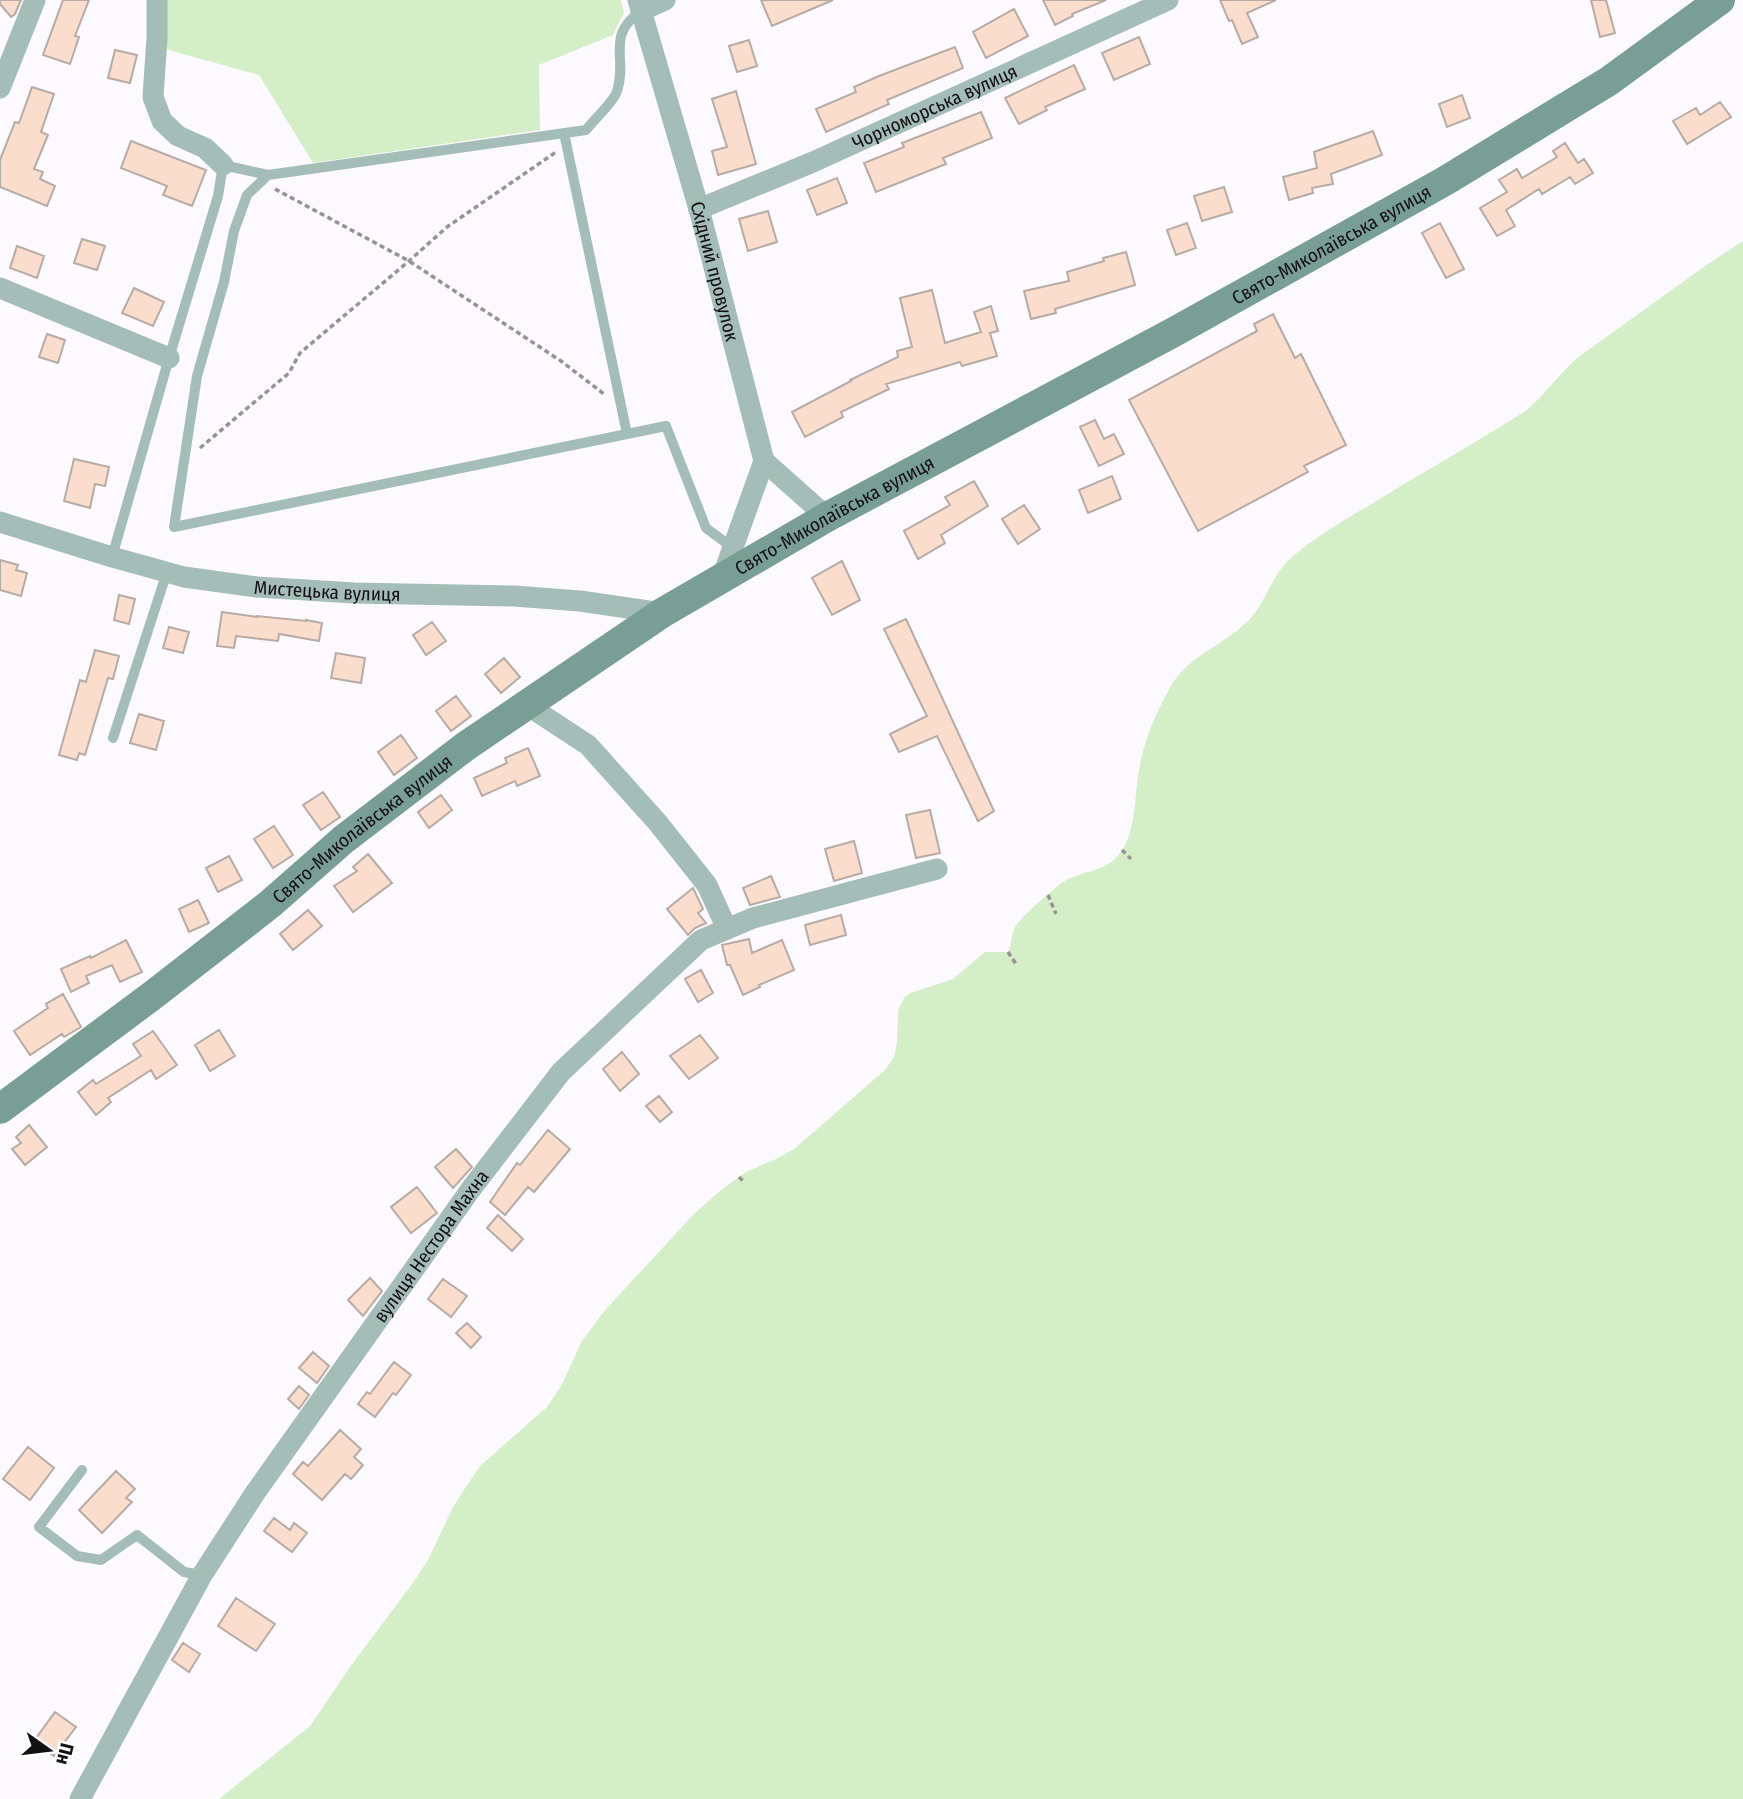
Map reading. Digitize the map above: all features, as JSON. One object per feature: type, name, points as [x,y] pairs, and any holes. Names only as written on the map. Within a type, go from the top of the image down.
[{"type":"street","points":[[0,88],[35,0]]},
{"type":"street","points":[[157,0],[153,97],[162,121],[178,136],[205,148],[223,165]]},
{"type":"street","points":[[639,5],[665,0]]},
{"type":"street","name":"Чорноморська вулиця","points":[[699,209],[813,162],[1168,0]]},
{"type":"street","name":"Свято-Миколаївська вулиця","points":[[0,1109],[153,996],[270,904],[355,830],[466,746],[662,613],[827,517],[1174,332],[1445,181],[1609,81],[1720,0]]},
{"type":"street","name":"Східний провулок","points":[[639,5],[699,209],[764,461]]},
{"type":"street","points":[[0,288],[169,358]]},
{"type":"street","points":[[722,578],[764,461],[827,517]]},
{"type":"street","name":"Мистецька вулиця","points":[[0,522],[184,577],[257,587],[354,593],[514,596],[580,601],[662,613]]},
{"type":"street","points":[[527,705],[588,745],[658,823],[707,885],[727,929]]},
{"type":"street","name":"вулиця Нестора Махна","points":[[79,1799],[202,1575],[255,1493],[471,1189],[561,1072],[701,940],[753,918],[937,869]]},
{"type":"lane","points":[[112,557],[218,196],[223,165],[264,178],[586,130],[617,93],[619,42],[628,19],[639,5]]},
{"type":"lane","points":[[564,133],[627,434]]},
{"type":"lane","points":[[264,178],[247,195],[234,231],[224,282],[197,376],[174,527],[666,426],[706,528],[733,548]]},
{"type":"lane","points":[[113,737],[167,572]]},
{"type":"lane","points":[[82,1470],[39,1527],[77,1556],[101,1560],[137,1535],[184,1572],[202,1575]]},
{"type":"path","points":[[184,462],[289,373],[300,353],[447,227],[566,145]]},
{"type":"path","points":[[264,178],[409,261],[561,361],[622,409]]},
{"type":"path","points":[[1122,850],[1131,859]]},
{"type":"path","points":[[1048,895],[1056,914]]},
{"type":"path","points":[[1009,952],[1016,964]]},
{"type":"path","points":[[739,1177],[745,1183]]},
{"type":"green space","points":[[167,0],[621,0],[624,13],[613,35],[539,65],[540,130],[313,163],[259,75],[165,49]]},
{"type":"green space","points":[[1743,241],[1743,1799],[219,1799],[310,1726],[428,1560],[453,1507],[481,1465],[547,1407],[561,1386],[582,1341],[606,1309],[693,1215],[746,1172],[794,1149],[885,1070],[894,1057],[898,1010],[904,998],[910,993],[953,979],[985,952],[1008,952],[1015,927],[1047,895],[1066,880],[1102,867],[1115,859],[1130,833],[1139,770],[1147,737],[1171,686],[1187,667],[1248,621],[1285,564],[1336,525],[1527,410],[1577,358]]},
{"type":"building","points":[[0,0],[21,0],[11,17],[0,4]]},
{"type":"building","points":[[63,0],[89,0],[75,36],[79,37],[70,64],[43,55]]},
{"type":"building","points":[[761,0],[833,0],[772,26]]},
{"type":"building","points":[[1043,0],[1106,0],[1072,14],[1073,16],[1055,25]]},
{"type":"building","points":[[1220,0],[1276,0],[1247,13],[1258,37],[1242,44]]},
{"type":"building","points":[[1591,0],[1606,0],[1615,33],[1600,37]]},
{"type":"building","points":[[1014,9],[1028,36],[986,58],[973,32]]},
{"type":"building","points":[[1139,37],[1150,64],[1114,80],[1102,53]]},
{"type":"building","points":[[749,40],[757,66],[737,72],[729,46]]},
{"type":"building","points":[[955,47],[963,68],[887,100],[889,104],[826,132],[816,109],[856,92],[854,87]]},
{"type":"building","points":[[115,50],[137,55],[130,83],[108,78]]},
{"type":"building","points":[[1074,65],[1085,89],[1045,107],[1047,110],[1019,124],[1005,98]]},
{"type":"building","points":[[32,87],[54,94],[41,132],[48,135],[34,169],[43,172],[40,179],[55,186],[47,206],[0,187],[0,160],[15,122],[19,123]]},
{"type":"building","points":[[736,91],[756,164],[718,175],[712,151],[727,147],[712,99]]},
{"type":"building","points":[[1462,95],[1470,118],[1447,127],[1439,104]]},
{"type":"building","points":[[1720,102],[1731,117],[1687,144],[1673,121],[1696,108],[1700,115]]},
{"type":"building","points":[[981,112],[992,138],[943,158],[946,164],[876,192],[864,163],[904,147],[902,143]]},
{"type":"building","points":[[1373,131],[1382,155],[1331,174],[1333,184],[1312,188],[1313,193],[1289,200],[1283,177],[1317,168],[1314,152]]},
{"type":"building","points":[[131,141],[206,170],[192,206],[163,195],[167,186],[121,168]]},
{"type":"building","points":[[1565,143],[1578,163],[1584,159],[1593,173],[1575,184],[1570,177],[1542,194],[1539,189],[1506,210],[1515,226],[1497,236],[1480,208],[1507,192],[1499,180],[1517,169],[1522,178],[1557,157],[1553,151]]},
{"type":"building","points":[[837,178],[847,203],[817,215],[807,190]]},
{"type":"building","points":[[1224,187],[1232,212],[1202,221],[1194,196]]},
{"type":"building","points":[[768,211],[777,242],[748,251],[739,219]]},
{"type":"building","points":[[1187,223],[1196,248],[1176,255],[1167,230]]},
{"type":"building","points":[[1440,223],[1464,269],[1446,278],[1422,233]]},
{"type":"building","points":[[82,239],[105,246],[97,270],[74,263]]},
{"type":"building","points":[[17,246],[44,256],[37,278],[10,268]]},
{"type":"building","points":[[1126,252],[1135,285],[1031,319],[1024,291],[1069,281],[1067,272]]},
{"type":"building","points":[[134,288],[164,302],[153,326],[122,313]]},
{"type":"building","points":[[932,290],[945,343],[981,332],[974,312],[991,306],[998,331],[990,333],[997,356],[962,366],[960,362],[886,384],[889,389],[841,412],[843,417],[805,437],[792,412],[898,357],[897,351],[912,347],[900,298]]},
{"type":"building","points":[[1273,314],[1295,358],[1301,354],[1346,445],[1304,466],[1308,472],[1198,531],[1129,400],[1257,331],[1254,324]]},
{"type":"building","points":[[47,334],[65,340],[58,363],[39,357]]},
{"type":"building","points":[[1095,420],[1104,439],[1114,434],[1124,454],[1099,466],[1080,427]]},
{"type":"building","points":[[74,459],[109,467],[105,486],[95,484],[90,508],[64,501]]},
{"type":"building","points":[[1112,476],[1121,499],[1088,513],[1079,490]]},
{"type":"building","points":[[974,481],[988,506],[941,535],[945,543],[918,559],[904,531],[950,505],[945,497]]},
{"type":"building","points":[[1024,505],[1040,529],[1018,544],[1002,519]]},
{"type":"building","points":[[0,560],[18,565],[16,570],[27,573],[21,596],[0,590]]},
{"type":"building","points":[[842,561],[860,600],[832,615],[812,578]]},
{"type":"building","points":[[119,595],[135,599],[129,624],[114,620]]},
{"type":"building","points":[[222,612],[322,623],[319,641],[279,634],[278,641],[236,636],[234,648],[217,646]]},
{"type":"building","points":[[906,619],[994,811],[978,821],[937,736],[899,752],[890,734],[927,716],[884,629]]},
{"type":"building","points":[[432,622],[446,641],[426,655],[413,635]]},
{"type":"building","points":[[169,627],[189,632],[183,653],[163,648]]},
{"type":"building","points":[[95,650],[119,656],[113,679],[108,678],[85,755],[79,753],[77,760],[59,755],[80,680],[86,682]]},
{"type":"building","points":[[336,653],[365,658],[361,683],[331,678]]},
{"type":"building","points":[[504,658],[520,677],[501,693],[485,674]]},
{"type":"building","points":[[456,696],[471,716],[451,731],[436,711]]},
{"type":"building","points":[[139,714],[164,721],[156,750],[130,743]]},
{"type":"building","points":[[401,735],[417,758],[394,775],[378,752]]},
{"type":"building","points":[[528,748],[540,776],[517,786],[515,781],[482,796],[474,778],[507,763],[505,758]]},
{"type":"building","points":[[323,792],[340,817],[321,830],[303,805]]},
{"type":"building","points":[[441,795],[452,810],[429,828],[418,812]]},
{"type":"building","points":[[930,810],[940,853],[916,858],[906,815]]},
{"type":"building","points":[[274,826],[293,855],[273,868],[254,839]]},
{"type":"building","points":[[854,841],[862,873],[834,881],[825,849]]},
{"type":"building","points":[[368,854],[392,883],[353,912],[334,886],[357,871],[353,867]]},
{"type":"building","points":[[229,856],[242,880],[218,892],[206,868]]},
{"type":"building","points":[[771,876],[780,897],[750,905],[743,888]]},
{"type":"building","points":[[693,888],[703,909],[698,913],[706,923],[688,935],[667,909]]},
{"type":"building","points":[[198,900],[209,923],[189,932],[179,909]]},
{"type":"building","points":[[308,910],[322,926],[293,950],[280,934]]},
{"type":"building","points":[[841,915],[846,935],[810,945],[805,925]]},
{"type":"building","points":[[749,939],[752,953],[782,940],[794,970],[743,995],[730,965],[727,965],[722,945]]},
{"type":"building","points":[[126,940],[142,972],[120,982],[112,965],[86,976],[89,983],[71,992],[61,969],[90,956],[91,958]]},
{"type":"building","points":[[701,970],[713,993],[698,1002],[685,979]]},
{"type":"building","points":[[63,994],[81,1027],[64,1037],[62,1034],[30,1055],[14,1031],[48,1008],[46,1004]]},
{"type":"building","points":[[219,1030],[235,1056],[210,1071],[195,1045]]},
{"type":"building","points":[[153,1031],[177,1065],[156,1079],[151,1070],[108,1098],[111,1102],[96,1115],[78,1092],[93,1080],[96,1084],[141,1056],[133,1044]]},
{"type":"building","points":[[700,1035],[718,1058],[689,1079],[670,1056]]},
{"type":"building","points":[[622,1052],[639,1074],[620,1091],[603,1069]]},
{"type":"building","points":[[659,1096],[672,1112],[660,1122],[646,1106]]},
{"type":"building","points":[[29,1125],[47,1147],[25,1165],[12,1149],[21,1143],[16,1137]]},
{"type":"building","points":[[548,1130],[570,1149],[534,1192],[528,1187],[505,1215],[490,1202],[517,1163],[520,1165]]},
{"type":"building","points":[[456,1149],[472,1167],[453,1188],[435,1167]]},
{"type":"building","points":[[417,1187],[437,1213],[411,1233],[391,1207]]},
{"type":"building","points":[[498,1215],[523,1239],[512,1251],[487,1228]]},
{"type":"building","points":[[370,1278],[382,1291],[363,1316],[348,1300]]},
{"type":"building","points":[[443,1279],[467,1296],[451,1317],[428,1299]]},
{"type":"building","points":[[467,1323],[481,1337],[471,1348],[456,1333]]},
{"type":"building","points":[[313,1352],[329,1366],[317,1383],[299,1368]]},
{"type":"building","points":[[394,1362],[411,1375],[375,1417],[358,1404],[367,1392],[370,1394]]},
{"type":"building","points":[[299,1386],[309,1395],[299,1409],[288,1399]]},
{"type":"building","points":[[340,1430],[361,1449],[354,1457],[363,1465],[351,1479],[345,1474],[322,1500],[293,1474],[303,1462],[308,1466]]},
{"type":"building","points":[[28,1447],[54,1468],[30,1500],[3,1479]]},
{"type":"building","points":[[116,1471],[135,1489],[126,1498],[132,1502],[102,1533],[79,1510]]},
{"type":"building","points":[[274,1518],[290,1530],[294,1523],[307,1533],[292,1552],[264,1531]]},
{"type":"building","points":[[236,1598],[275,1624],[256,1651],[218,1626]]},
{"type":"building","points":[[183,1643],[200,1654],[189,1672],[172,1660]]},
{"type":"building","points":[[55,1712],[76,1727],[54,1756],[34,1741]]}]
